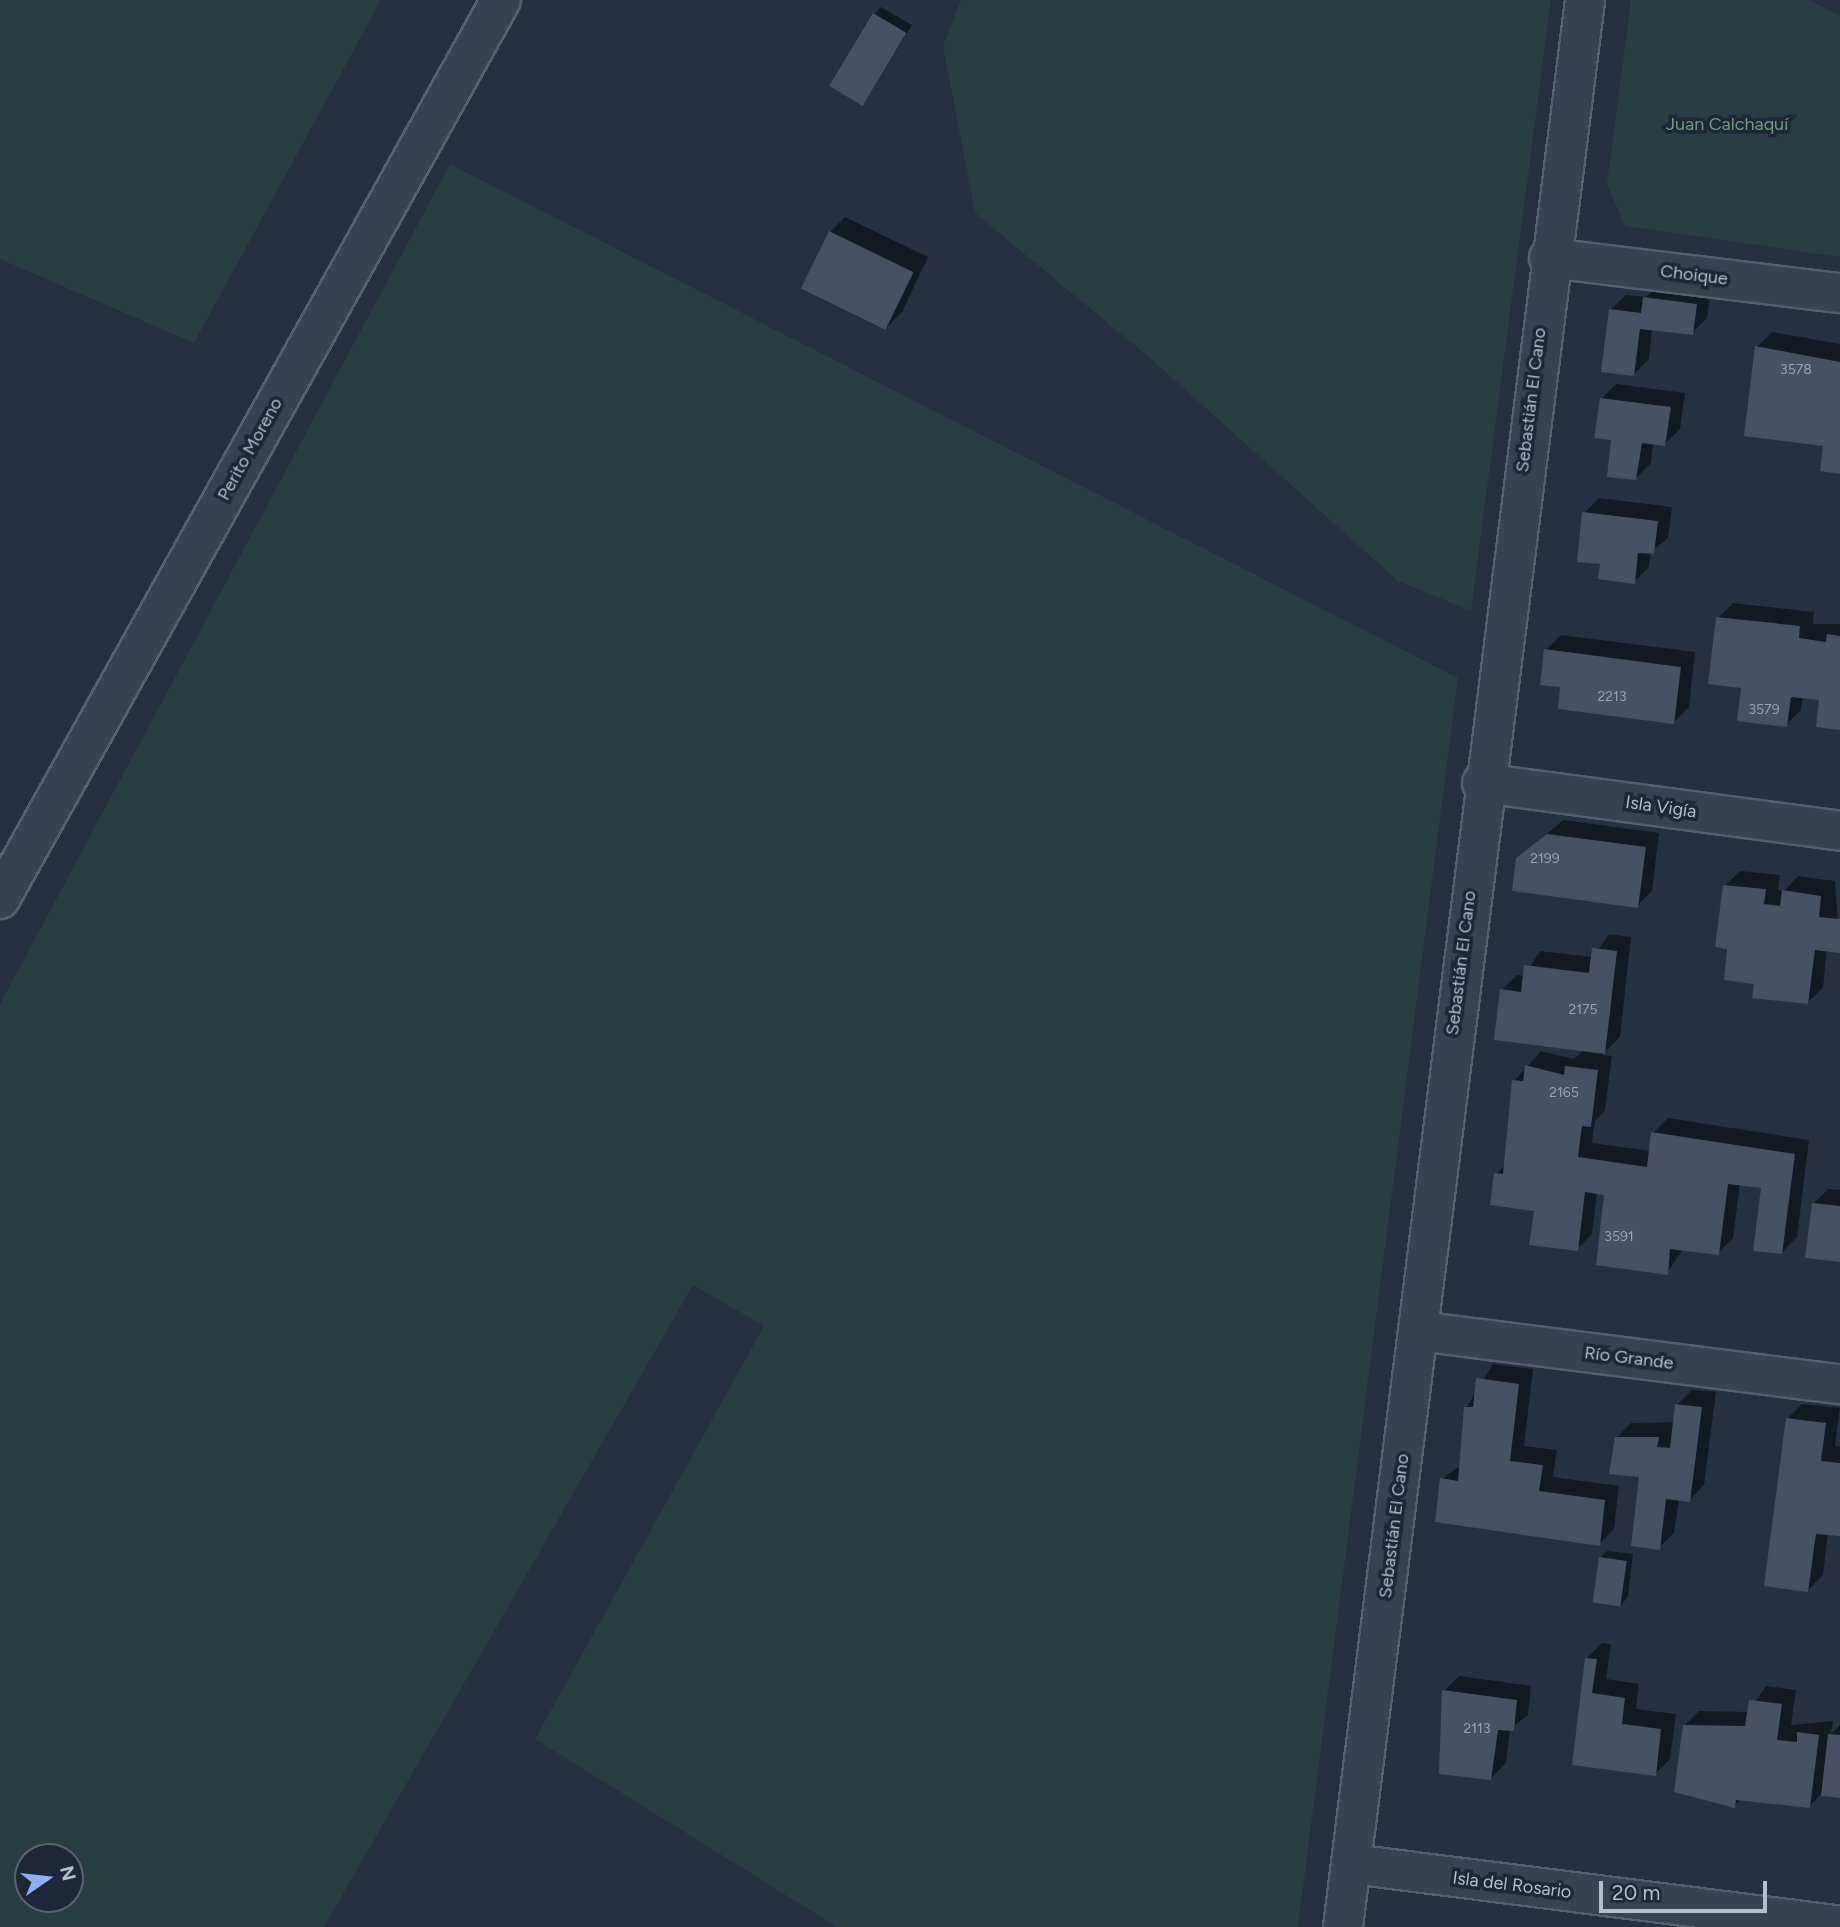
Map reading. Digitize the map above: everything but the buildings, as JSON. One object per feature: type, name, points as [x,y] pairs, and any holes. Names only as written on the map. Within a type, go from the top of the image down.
[{"type":"street","name":"Perito Moreno","points":[[0,899],[501,0]]},
{"type":"street","name":"Sebastián El Cano","points":[[1343,1927],[1418,1331],[1482,783],[1549,258],[1586,0]]},
{"type":"street","name":"Choique","points":[[1549,258],[1840,293]]},
{"type":"street","name":"Isla Vigía","points":[[1482,783],[1840,831]]},
{"type":"street","name":"Río Grande","points":[[1418,1331],[1840,1384]]},
{"type":"street","name":"Isla del Rosario","points":[[1352,1864],[1840,1926]]},
{"type":"green space","points":[[0,0],[381,0],[194,343],[0,259]]},
{"type":"green space","points":[[961,0],[1551,0],[1471,611],[1398,581],[1150,358],[975,213],[943,46]]},
{"type":"green space","name":"Juan Calchaquí","points":[[1631,0],[1810,0],[1840,16],[1840,257],[1625,226],[1607,184]]},
{"type":"green space","points":[[450,164],[1458,678],[1298,1927],[837,1927],[535,1739],[764,1326],[693,1285],[324,1927],[0,1927],[0,1004]]}]
